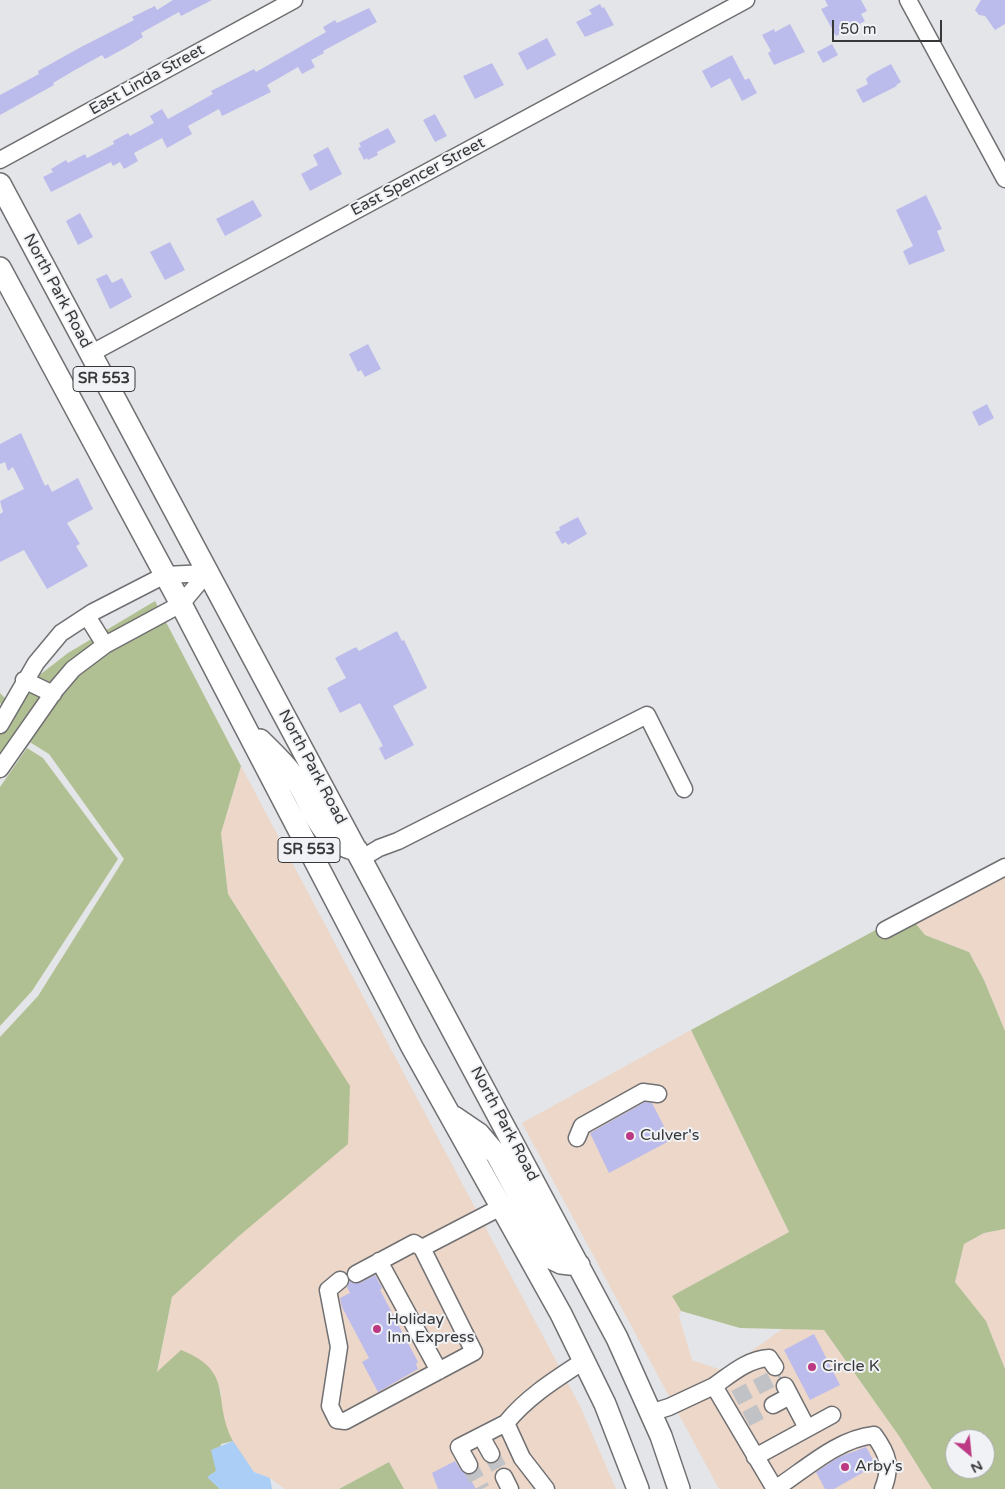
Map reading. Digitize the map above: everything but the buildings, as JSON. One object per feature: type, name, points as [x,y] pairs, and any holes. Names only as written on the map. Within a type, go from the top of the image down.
[{"type":"main road","name":"North Park Road","points":[[0,184],[617,1338],[650,1413],[679,1489]]},
{"type":"main road","name":"SR 553","points":[[0,268],[181,604],[412,1047],[452,1115],[585,1360],[638,1489]]},
{"type":"main road","points":[[243,722],[292,774],[323,831],[342,847],[359,855]]},
{"type":"main road","points":[[452,1115],[479,1134],[497,1154],[553,1260],[578,1265]]},
{"type":"street","name":"East Linda Street","points":[[0,160],[294,0]]},
{"type":"street","name":"East Spencer Street","points":[[90,354],[746,0]]},
{"type":"street","points":[[908,0],[1005,179]]},
{"type":"street","points":[[0,725],[24,680],[48,646],[61,633],[87,616],[165,575],[207,573]]},
{"type":"street","points":[[0,769],[73,669],[105,645],[181,604],[207,573]]},
{"type":"street","points":[[87,616],[105,645]]},
{"type":"street","points":[[24,680],[53,694]]},
{"type":"street","points":[[359,855],[398,841],[647,715],[684,789]]},
{"type":"street","points":[[885,930],[1005,867]]},
{"type":"street","points":[[576,1138],[582,1126],[643,1092],[658,1094]]},
{"type":"street","points":[[422,1248],[501,1207]]},
{"type":"street","points":[[340,1280],[328,1290],[339,1347],[330,1406],[337,1420],[345,1421],[474,1352],[422,1248],[414,1243],[356,1274]]},
{"type":"street","points":[[380,1261],[439,1370]]},
{"type":"street","points":[[650,1413],[669,1407],[714,1386],[741,1368],[759,1359],[769,1358],[775,1366]]},
{"type":"street","points":[[469,1465],[460,1447],[506,1423],[519,1406],[534,1394],[585,1360]]},
{"type":"street","points":[[714,1386],[730,1401],[741,1421],[756,1457],[775,1489],[836,1448],[858,1437],[874,1435],[884,1448],[889,1460],[883,1489]]},
{"type":"street","points":[[773,1405],[788,1391],[807,1428]]},
{"type":"street","points":[[756,1457],[832,1415]]},
{"type":"street","points":[[506,1423],[522,1458],[544,1489]]},
{"type":"street","points":[[481,1436],[491,1454]]},
{"type":"shaded area","points":[[241,766],[580,1406],[616,1489],[404,1489],[389,1462],[339,1489],[285,1489],[270,1478],[254,1472],[240,1454],[227,1430],[221,1408],[221,1391],[157,1373],[172,1297],[239,1236],[282,978],[228,894],[221,833]]},
{"type":"shaded area","points":[[1005,860],[1005,1031],[984,980],[969,952],[925,935],[907,913]]},
{"type":"shaded area","points":[[691,1030],[789,1232],[672,1296],[681,1311],[679,1316],[692,1360],[724,1371],[782,1329],[824,1330],[899,1436],[932,1489],[719,1489],[522,1123]]},
{"type":"shaded area","points":[[1005,1229],[1005,1369],[986,1321],[955,1282],[964,1244],[984,1233]]},
{"type":"green space","points":[[155,601],[241,766],[221,833],[228,894],[350,1086],[348,1144],[239,1236],[172,1297],[157,1372],[181,1350],[198,1359],[216,1377],[223,1412],[233,1441],[221,1444],[216,1471],[208,1477],[220,1489],[0,1489],[0,1037],[38,996],[124,859],[49,754],[28,741],[0,774],[0,726],[4,707],[0,703],[0,693],[12,705],[33,680],[68,653]]},
{"type":"green space","points":[[27,748],[43,758],[118,859],[32,991],[0,1026],[0,787]]},
{"type":"green space","points":[[907,913],[925,935],[969,952],[984,980],[1005,1031],[1005,1229],[984,1233],[964,1244],[955,1282],[986,1321],[1005,1369],[1005,1489],[932,1489],[899,1436],[824,1330],[740,1328],[681,1311],[672,1296],[789,1232],[691,1030]]},
{"type":"green space","points":[[389,1462],[404,1489],[339,1489]]},
{"type":"water","points":[[233,1441],[254,1472],[270,1478],[272,1489],[220,1489],[207,1477],[216,1471],[211,1450]]},
{"type":"tunnel","points":[[735,1398],[780,1375]]},
{"type":"tunnel","points":[[746,1419],[773,1405]]},
{"type":"tunnel","points":[[491,1454],[504,1477]]},
{"type":"tunnel","points":[[469,1465],[482,1489]]},
{"type":"place","name":"Culver's","points":[[630,1136]]},
{"type":"place","name":"Holiday Inn Express","points":[[377,1329]]},
{"type":"place","name":"Circle K","points":[[812,1367]]},
{"type":"place","name":"Arby's","points":[[845,1467]]}]
